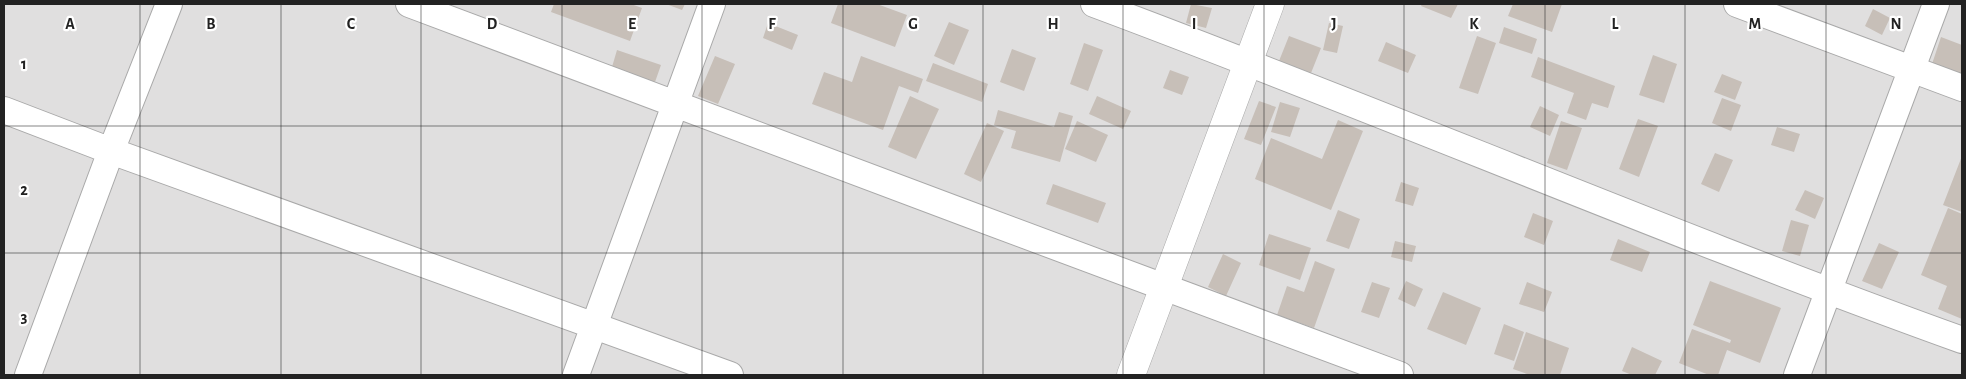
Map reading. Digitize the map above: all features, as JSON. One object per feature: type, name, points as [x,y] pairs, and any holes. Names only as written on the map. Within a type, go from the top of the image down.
[{"type":"street","points":[[28,375],[111,151],[169,4]]},
{"type":"street","points":[[409,4],[674,106],[1165,286],[1400,375]]},
{"type":"street","points":[[576,375],[712,4]]},
{"type":"street","points":[[1094,4],[1248,61],[1829,292],[1962,340]]},
{"type":"street","points":[[1130,375],[1270,4]]},
{"type":"street","points":[[1737,4],[1962,88]]},
{"type":"street","points":[[1797,375],[1936,4]]},
{"type":"street","points":[[4,110],[111,151],[730,375]]},
{"type":"shaded area","points":[[4,4],[1962,4],[1962,375],[4,375]]},
{"type":"building","points":[[554,4],[631,4],[642,8],[630,41],[551,12]]},
{"type":"building","points":[[666,4],[685,4],[682,10]]},
{"type":"building","points":[[838,4],[877,4],[907,15],[895,47],[831,23]]},
{"type":"building","points":[[1191,4],[1212,8],[1206,28],[1186,23]]},
{"type":"building","points":[[1422,4],[1458,4],[1451,18],[1421,6]]},
{"type":"building","points":[[1513,4],[1562,4],[1552,32],[1508,16]]},
{"type":"building","points":[[1873,9],[1890,18],[1882,35],[1865,26]]},
{"type":"building","points":[[949,22],[969,30],[954,65],[934,56]]},
{"type":"building","points":[[768,23],[798,35],[792,50],[763,38]]},
{"type":"building","points":[[1329,23],[1343,26],[1337,53],[1323,50]]},
{"type":"building","points":[[1504,27],[1537,39],[1532,54],[1499,43]]},
{"type":"building","points":[[1289,36],[1321,48],[1311,73],[1279,61]]},
{"type":"building","points":[[1477,36],[1496,43],[1478,94],[1459,88]]},
{"type":"building","points":[[1941,37],[1962,45],[1962,74],[1932,64]]},
{"type":"building","points":[[1386,42],[1416,55],[1408,73],[1378,61]]},
{"type":"building","points":[[1084,43],[1103,50],[1088,91],[1070,84]]},
{"type":"building","points":[[1012,49],[1036,58],[1024,91],[1000,82]]},
{"type":"building","points":[[617,50],[661,65],[655,82],[612,67]]},
{"type":"building","points":[[1653,55],[1677,64],[1664,103],[1639,95]]},
{"type":"building","points":[[715,56],[735,64],[718,104],[698,96]]},
{"type":"building","points":[[861,56],[923,79],[918,93],[899,86],[883,130],[812,104],[824,72],[852,82]]},
{"type":"building","points":[[1538,57],[1615,86],[1608,108],[1592,103],[1586,120],[1567,113],[1574,93],[1531,77]]},
{"type":"building","points":[[933,63],[988,84],[982,102],[926,81]]},
{"type":"building","points":[[1170,70],[1189,77],[1182,95],[1163,88]]},
{"type":"building","points":[[1722,74],[1742,82],[1735,100],[1714,92]]},
{"type":"building","points":[[910,96],[939,109],[916,159],[888,147]]},
{"type":"building","points":[[1097,96],[1131,111],[1123,129],[1089,114]]},
{"type":"building","points":[[1722,98],[1741,105],[1731,131],[1712,123]]},
{"type":"building","points":[[1259,101],[1276,107],[1261,145],[1244,139]]},
{"type":"building","points":[[1280,102],[1300,108],[1290,137],[1271,132]]},
{"type":"building","points":[[1540,106],[1559,115],[1550,136],[1530,127]]},
{"type":"building","points":[[998,110],[1054,127],[1059,112],[1073,116],[1060,162],[1011,148],[1016,131],[994,125]]},
{"type":"building","points":[[1638,119],[1658,126],[1639,177],[1619,169]]},
{"type":"building","points":[[1338,120],[1363,131],[1331,210],[1255,179],[1271,138],[1322,159]]},
{"type":"building","points":[[1077,121],[1108,135],[1096,162],[1065,149]]},
{"type":"building","points":[[1561,121],[1582,128],[1567,170],[1547,163]]},
{"type":"building","points":[[987,123],[1004,131],[981,182],[964,174]]},
{"type":"building","points":[[1777,127],[1800,134],[1794,152],[1771,145]]},
{"type":"building","points":[[1715,153],[1733,160],[1719,192],[1701,184]]},
{"type":"building","points":[[1962,156],[1962,212],[1943,205]]},
{"type":"building","points":[[1401,182],[1419,188],[1413,206],[1395,201]]},
{"type":"building","points":[[1053,184],[1106,203],[1098,223],[1046,204]]},
{"type":"building","points":[[1805,190],[1824,198],[1815,219],[1795,210]]},
{"type":"building","points":[[1948,208],[1962,214],[1962,319],[1938,309],[1947,286],[1921,275]]},
{"type":"building","points":[[1338,210],[1360,219],[1349,249],[1326,241]]},
{"type":"building","points":[[1533,213],[1553,221],[1544,245],[1524,237]]},
{"type":"building","points":[[1791,220],[1809,225],[1800,256],[1782,251]]},
{"type":"building","points":[[1269,234],[1311,248],[1300,280],[1259,265]]},
{"type":"building","points":[[1618,239],[1650,252],[1642,272],[1610,260]]},
{"type":"building","points":[[1395,241],[1416,246],[1412,262],[1391,257]]},
{"type":"building","points":[[1879,243],[1899,252],[1882,289],[1862,281]]},
{"type":"building","points":[[1223,254],[1241,263],[1226,296],[1208,287]]},
{"type":"building","points":[[1315,261],[1335,269],[1314,328],[1277,315],[1287,286],[1304,292]]},
{"type":"building","points":[[1406,281],[1423,289],[1415,307],[1398,299]]},
{"type":"building","points":[[1710,281],[1781,308],[1760,363],[1727,350],[1718,375],[1709,375],[1679,363],[1692,329],[1730,343],[1731,340],[1693,325]]},
{"type":"building","points":[[1372,282],[1390,288],[1379,318],[1361,312]]},
{"type":"building","points":[[1527,282],[1552,292],[1544,312],[1519,304]]},
{"type":"building","points":[[1443,292],[1481,308],[1466,345],[1427,329]]},
{"type":"building","points":[[1504,324],[1524,332],[1514,361],[1494,354]]},
{"type":"building","points":[[1526,332],[1569,348],[1560,375],[1530,375],[1513,369]]},
{"type":"building","points":[[1632,347],[1662,361],[1655,375],[1632,375],[1622,371]]}]
